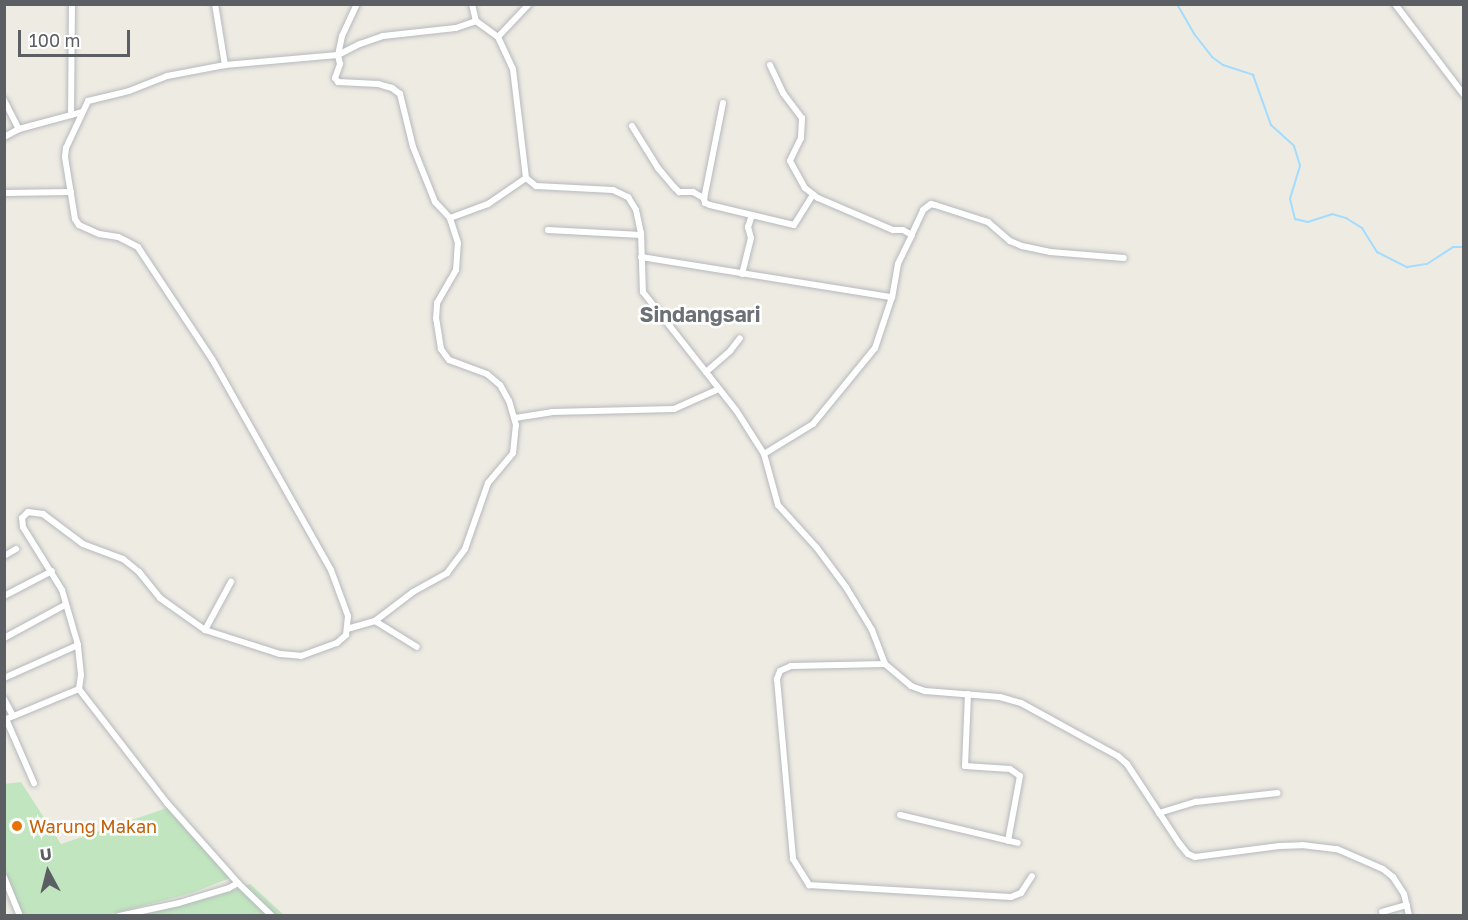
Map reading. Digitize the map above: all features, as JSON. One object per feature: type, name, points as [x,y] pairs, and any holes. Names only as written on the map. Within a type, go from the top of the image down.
[{"type":"street","points":[[71,115],[72,4]]},
{"type":"street","points":[[215,4],[225,65]]},
{"type":"street","points":[[346,630],[375,621],[413,592],[447,573],[465,549],[488,483],[515,447],[515,418],[510,401],[500,385],[486,374],[449,360],[441,349],[436,320],[437,303],[456,270],[459,254],[450,218],[435,202],[413,147],[400,94],[392,88],[378,84],[338,82],[335,78],[340,64],[338,55],[342,36],[357,4]]},
{"type":"street","points":[[472,4],[476,21],[498,37],[513,69],[526,178],[536,186],[619,192],[628,197],[636,210],[641,235],[643,292],[719,389],[764,454],[778,505],[817,548],[846,587],[872,630],[885,664],[911,686],[925,691],[1000,697],[1021,704],[1118,756],[1127,764],[1183,848],[1195,857],[1269,846],[1302,845],[1337,849],[1383,869],[1393,877],[1401,887],[1409,915]]},
{"type":"street","points":[[498,37],[529,4]]},
{"type":"street","points":[[1395,4],[1464,95]]},
{"type":"street","points":[[272,915],[238,883],[167,803],[79,689],[81,675],[78,645],[62,590],[23,527],[22,518],[28,512],[44,514],[83,544],[123,559],[139,572],[160,598],[205,630],[280,654],[301,656],[337,643],[346,635],[348,616],[331,570],[212,359],[138,247],[118,237],[99,234],[79,225],[75,219],[66,148],[88,101],[129,91],[167,76],[225,65],[338,55],[383,36],[456,28],[476,21]]},
{"type":"street","points":[[770,65],[783,93],[802,118],[801,138],[790,161],[805,188],[813,194],[893,230],[900,229],[912,234]]},
{"type":"street","points":[[4,100],[19,129]]},
{"type":"street","points":[[723,103],[704,198],[705,203],[794,225],[813,194]]},
{"type":"street","points":[[4,136],[19,129],[82,112]]},
{"type":"street","points":[[632,126],[679,192],[693,192],[704,198]]},
{"type":"street","points":[[450,218],[488,204],[526,178]]},
{"type":"street","points":[[4,193],[71,192]]},
{"type":"street","points":[[764,454],[813,424],[875,348],[892,297],[898,264],[923,210],[931,204],[988,222],[1010,241],[1022,246],[1050,252],[1124,258]]},
{"type":"street","points":[[742,273],[751,238],[748,227],[752,215]]},
{"type":"street","points":[[548,230],[641,235]]},
{"type":"street","points":[[641,258],[892,297]]},
{"type":"street","points":[[706,372],[730,351],[740,338]]},
{"type":"street","points":[[515,418],[552,412],[674,409],[719,389]]},
{"type":"street","points":[[4,556],[16,549]]},
{"type":"street","points":[[4,596],[52,571]]},
{"type":"street","points":[[205,630],[231,582]]},
{"type":"street","points":[[4,638],[65,605]]},
{"type":"street","points":[[375,621],[417,647]]},
{"type":"street","points":[[4,678],[78,645]]},
{"type":"street","points":[[885,664],[791,666],[780,671],[777,679],[794,859],[809,885],[1011,897],[1021,893],[1032,876]]},
{"type":"street","points":[[8,718],[79,689]]},
{"type":"street","points":[[968,694],[965,766],[1010,770],[1020,776],[1008,841]]},
{"type":"street","points":[[4,699],[8,718],[34,783]]},
{"type":"street","points":[[1159,813],[1196,802],[1278,793]]},
{"type":"street","points":[[900,815],[1018,843]]},
{"type":"street","points":[[4,876],[20,915]]},
{"type":"street","points":[[119,915],[179,903],[229,888],[238,883]]},
{"type":"street","points":[[1382,912],[1407,905]]},
{"type":"green space","points":[[21,782],[61,844],[167,808],[230,878],[192,893],[107,915],[19,915],[5,874],[4,784]]},
{"type":"green space","points":[[250,884],[284,915],[138,916],[223,894]]},
{"type":"waterway","points":[[1177,4],[1195,35],[1212,57],[1223,65],[1253,75],[1271,125],[1294,146],[1300,166],[1290,199],[1295,219],[1308,222],[1332,214],[1346,218],[1362,228],[1377,252],[1407,267],[1427,264],[1453,247],[1464,247]]},
{"type":"place","name":"Warung Makan","points":[[17,826]]},
{"type":"district","name":"Sindangsari","points":[[700,314]]}]
